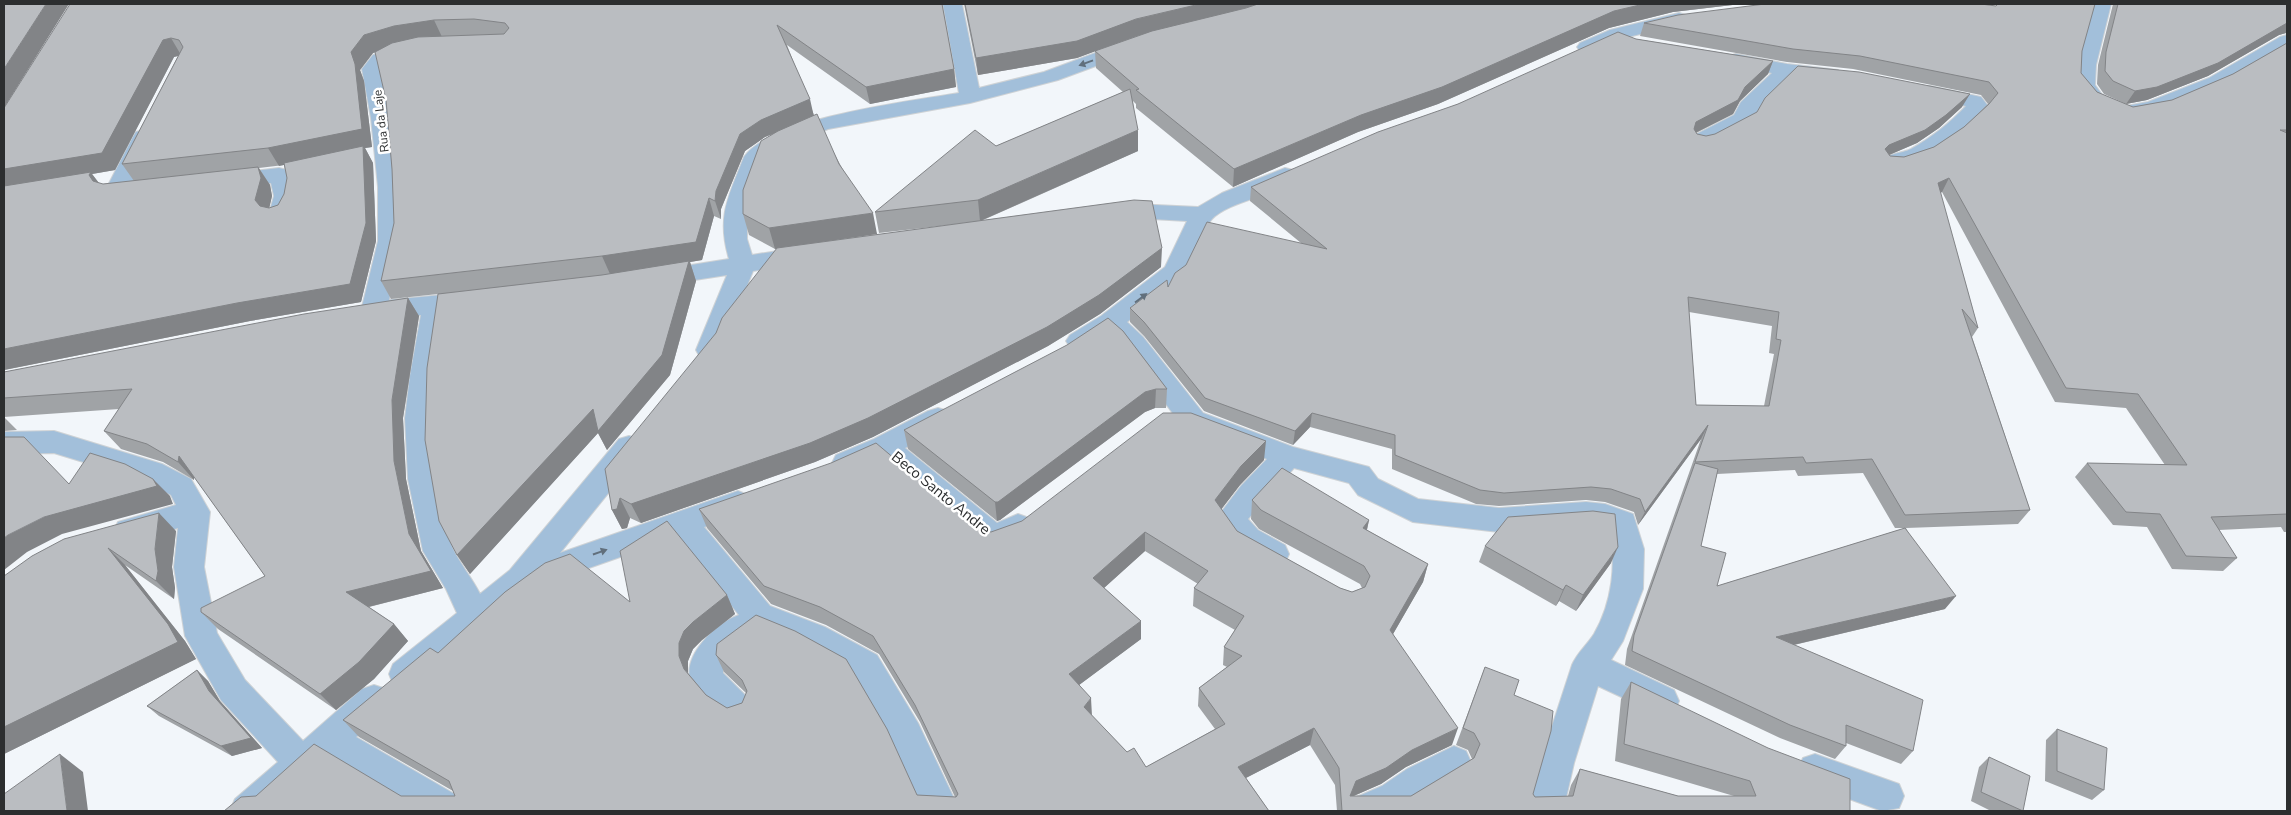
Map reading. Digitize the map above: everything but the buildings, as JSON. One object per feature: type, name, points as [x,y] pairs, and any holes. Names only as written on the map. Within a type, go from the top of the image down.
[{"type":"street","points":[[952,4],[970,97]]},
{"type":"street","points":[[2101,4],[2086,65],[2085,86],[2096,100],[2124,113],[2154,107],[2216,82],[2287,40]]},
{"type":"street","points":[[1566,56],[1672,12],[1702,16]]},
{"type":"street","points":[[1617,34],[1624,41],[1649,47]]},
{"type":"street","points":[[694,368],[712,345],[743,265],[735,238],[735,210],[755,157],[774,144],[822,124],[970,97],[1052,76],[1153,40]]},
{"type":"street","name":"Rua da Laje","points":[[435,48],[405,51],[380,59],[372,69],[376,81],[375,154],[389,188],[390,242],[365,312],[435,306]]},
{"type":"street","points":[[1719,58],[1787,70],[1854,77]]},
{"type":"street","points":[[1701,141],[1742,120],[1749,107],[1787,70]]},
{"type":"street","points":[[1891,163],[1918,154],[1958,127],[1977,106],[1974,101],[1955,96],[1907,88]]},
{"type":"street","points":[[120,185],[155,116]]},
{"type":"street","points":[[1058,355],[1110,322],[1175,272],[1202,215],[1230,198],[1254,190],[1305,166]]},
{"type":"street","points":[[96,182],[145,190]]},
{"type":"street","points":[[202,184],[286,190]]},
{"type":"street","points":[[1095,216],[1134,211],[1202,215]]},
{"type":"street","points":[[629,282],[827,252]]},
{"type":"street","points":[[474,616],[458,582],[438,551],[422,479],[419,418],[423,376],[435,306],[493,298]]},
{"type":"street","points":[[1110,322],[1134,343],[1193,420]]},
{"type":"street","points":[[826,472],[884,447],[962,406]]},
{"type":"street","points":[[1156,420],[1193,420],[1288,456],[1359,475],[1368,487],[1413,510],[1499,520],[1586,514],[1605,516],[1622,522],[1630,549],[1627,589],[1606,641],[1588,665],[1571,767],[1545,811]]},
{"type":"street","points":[[248,811],[328,739],[474,616],[521,579],[644,428]]},
{"type":"street","points":[[4,443],[54,442],[152,472],[180,487],[195,512],[189,566],[201,636],[233,690],[301,763]]},
{"type":"street","name":"Beco Santo Andre","points":[[884,447],[994,537],[1012,530],[1042,508]]},
{"type":"street","points":[[1288,456],[1251,494],[1232,519],[1246,539],[1298,567]]},
{"type":"street","points":[[521,579],[764,494]]},
{"type":"street","points":[[102,538],[195,512]]},
{"type":"street","points":[[683,523],[759,616],[814,638],[865,665],[906,734],[942,811]]},
{"type":"street","points":[[736,709],[706,678],[706,665],[711,652],[759,616]]},
{"type":"street","points":[[1588,665],[1687,713]]},
{"type":"street","points":[[328,739],[450,811]]},
{"type":"street","points":[[1786,759],[1886,796]]},
{"type":"street","points":[[1366,811],[1395,798],[1419,781],[1454,762]]}]
